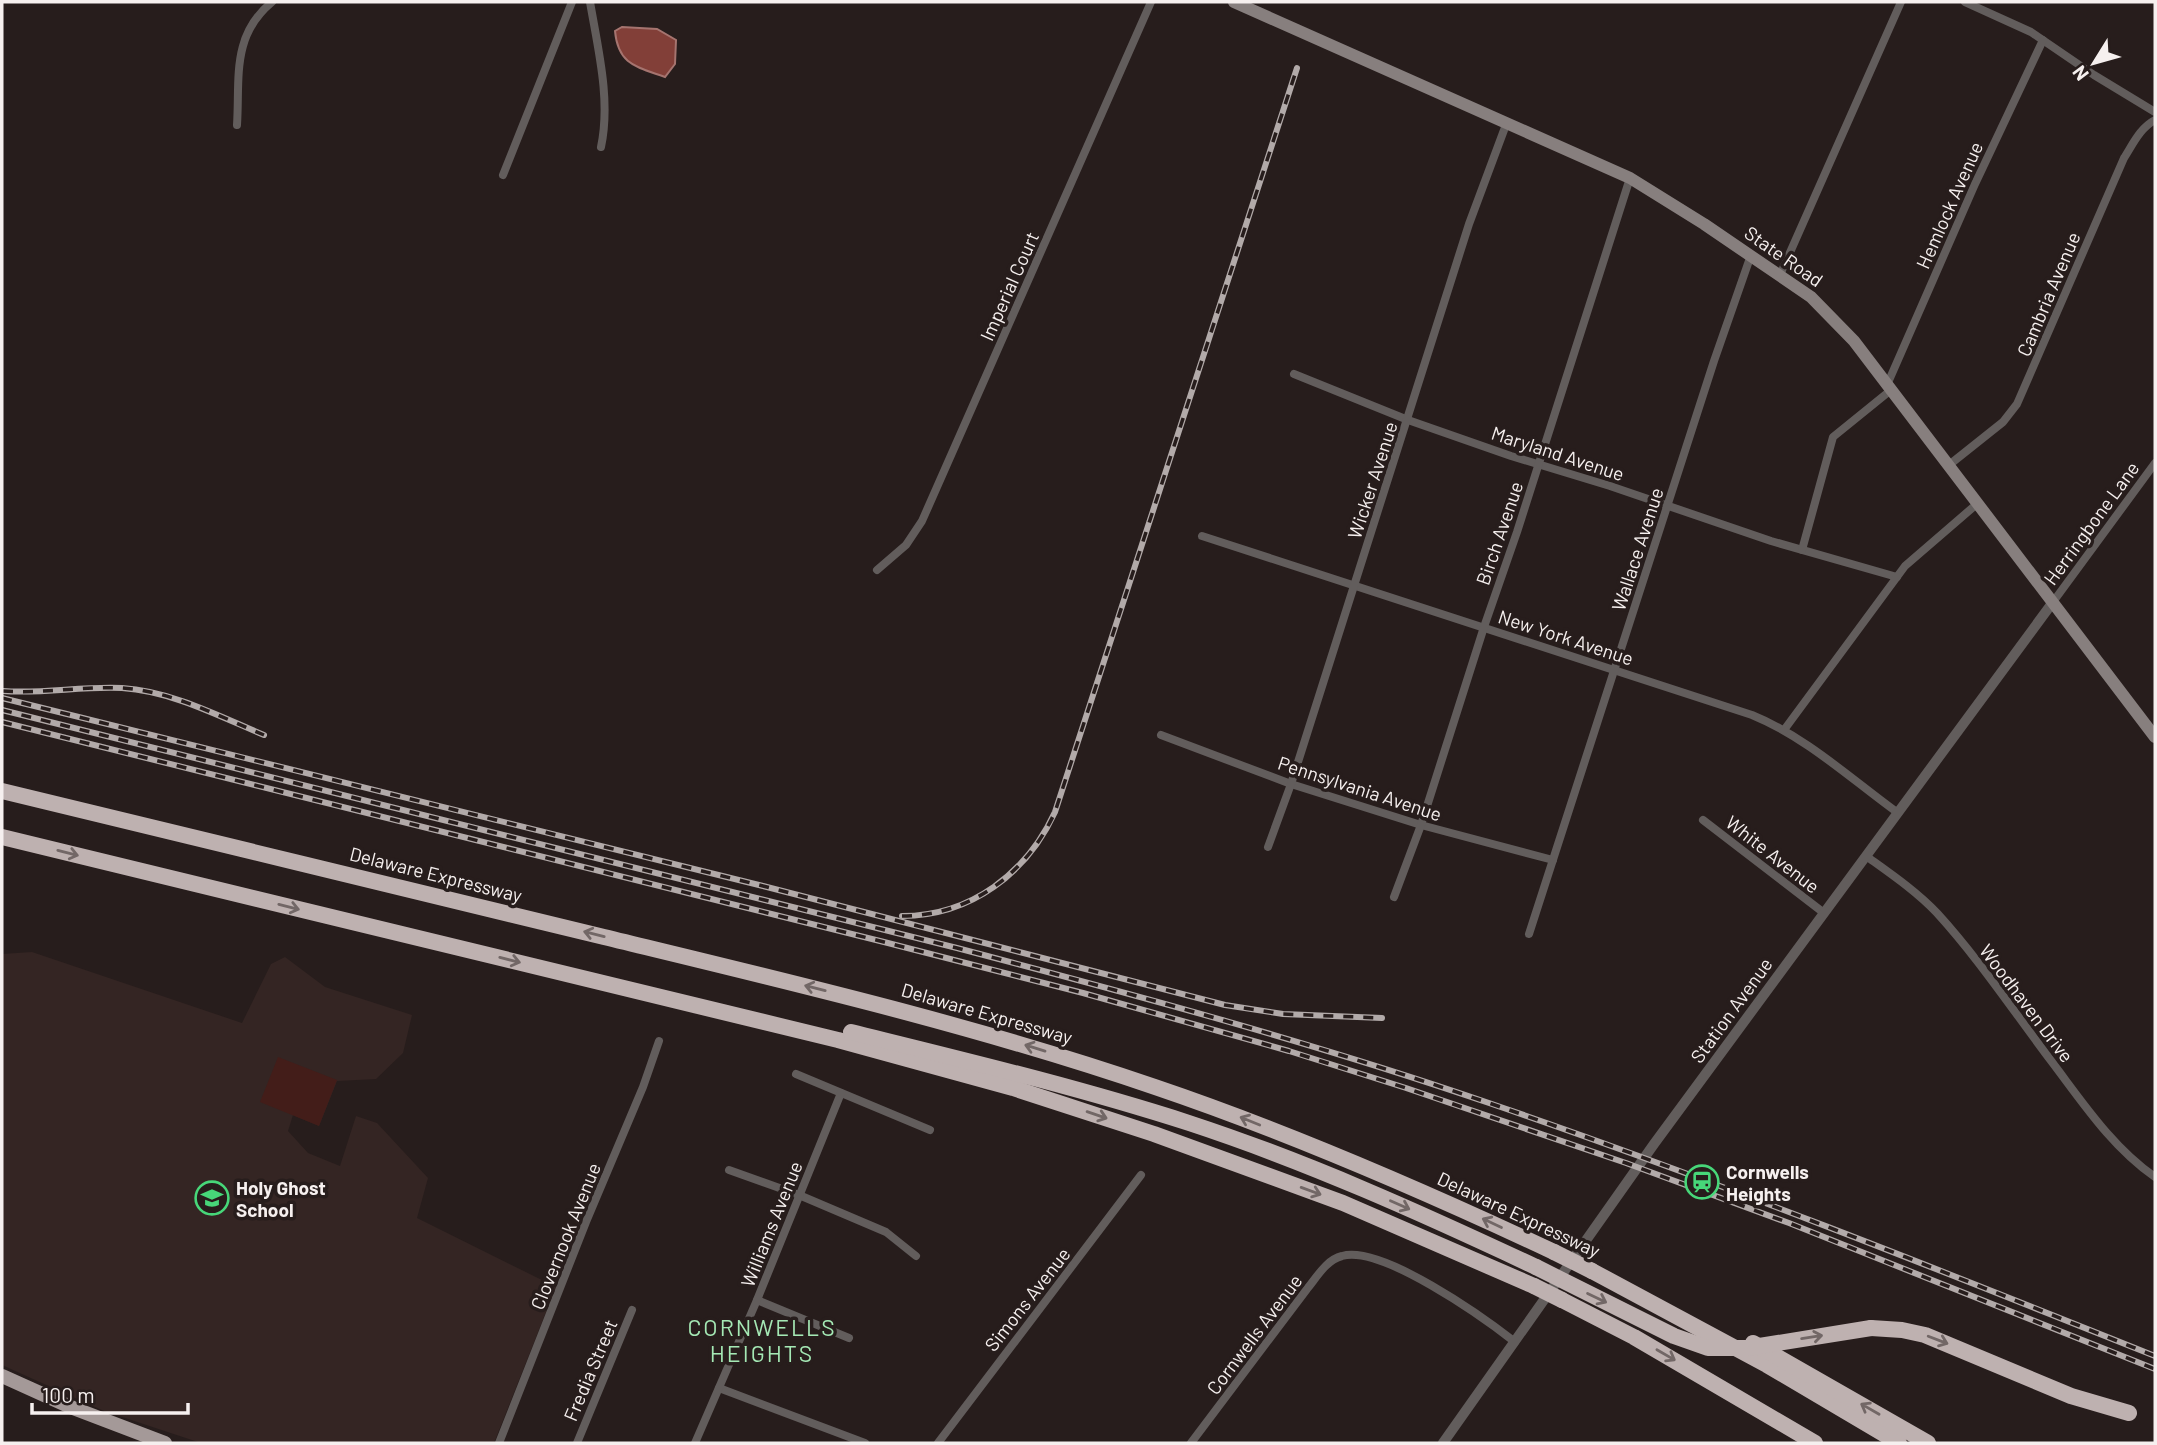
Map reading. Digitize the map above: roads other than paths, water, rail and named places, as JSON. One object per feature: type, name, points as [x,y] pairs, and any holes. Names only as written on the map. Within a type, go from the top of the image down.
[{"type":"highway","name":"Delaware Expressway","points":[[2,791],[815,988],[990,1034],[1142,1083],[1234,1115],[1366,1168],[1553,1252],[1688,1321],[1798,1382],[1899,1443]]},
{"type":"highway","points":[[2,837],[914,1060],[1088,1112],[1343,1203],[1534,1286],[1634,1337],[1815,1443]]},
{"type":"highway","points":[[653,996],[725,1002],[1038,1078],[1130,1104],[1240,1141],[1338,1179],[1536,1268],[1674,1336],[1708,1348],[1747,1348],[1871,1328],[1902,1330],[1925,1335],[2071,1396],[2129,1413]]},
{"type":"highway","points":[[1688,1321],[1756,1344],[1928,1443]]},
{"type":"main road","name":"State Road","points":[[1234,2],[1630,178],[1751,255],[1811,298],[1840,325],[1889,387],[2155,737]]},
{"type":"main road","points":[[2,1376],[147,1441],[165,1443]]},
{"type":"street","points":[[237,125],[237,66],[240,52],[256,20],[272,2]]},
{"type":"street","points":[[503,174],[572,2]]},
{"type":"street","points":[[590,2],[604,93],[605,118],[601,147]]},
{"type":"street","name":"Imperial Court","points":[[877,570],[906,545],[922,522],[1151,2]]},
{"type":"street","points":[[1780,275],[1901,2]]},
{"type":"street","points":[[1965,2],[2005,19],[2043,40],[2155,112]]},
{"type":"street","name":"Hemlock Avenue","points":[[1802,550],[1833,437],[1889,387],[1975,184],[2043,40]]},
{"type":"street","name":"Cambria Avenue","points":[[1949,465],[2003,422],[2017,404],[2124,158],[2137,136],[2155,120]]},
{"type":"street","name":"Wicker Avenue","points":[[1268,847],[1291,784],[1477,200],[1507,122]]},
{"type":"street","name":"Birch Avenue","points":[[1394,897],[1421,825],[1630,178]]},
{"type":"street","name":"Wallace Avenue","points":[[1529,934],[1714,361],[1751,255]]},
{"type":"street","name":"Maryland Avenue","points":[[1294,374],[1408,420],[1802,550],[1896,577]]},
{"type":"street","name":"Herringbone Lane","points":[[2053,603],[2155,463]]},
{"type":"street","points":[[1784,730],[1896,577],[1931,542],[1978,503]]},
{"type":"street","name":"New York Avenue","points":[[1202,536],[1752,715],[1784,730],[1898,813]]},
{"type":"street","name":"Station Avenue","points":[[1443,1443],[1654,1144],[2053,603]]},
{"type":"street","name":"Pennsylvania Avenue","points":[[1161,735],[1291,784],[1421,825],[1553,860]]},
{"type":"street","name":"White Avenue","points":[[1703,820],[1824,913]]},
{"type":"street","name":"Woodhaven Drive","points":[[1866,856],[1913,891],[1937,913],[2093,1119],[2127,1154],[2155,1177]]},
{"type":"street","name":"Clovernook Avenue","points":[[499,1443],[660,1041]]},
{"type":"street","points":[[796,1074],[930,1130]]},
{"type":"street","name":"Williams Avenue","points":[[695,1443],[757,1300],[841,1093]]},
{"type":"street","points":[[729,1170],[886,1231],[916,1256]]},
{"type":"street","name":"Simons Avenue","points":[[938,1443],[1142,1175]]},
{"type":"street","name":"Cornwells Avenue","points":[[1191,1443],[1333,1259],[1351,1254],[1371,1256],[1422,1281],[1479,1315],[1515,1342]]},
{"type":"street","points":[[757,1300],[849,1338]]},
{"type":"street","name":"Fredia Street","points":[[577,1443],[632,1310]]},
{"type":"street","points":[[719,1388],[865,1443]]},
{"type":"railway","points":[[902,916],[951,908],[994,887],[1029,854],[1055,812],[1297,68]]},
{"type":"railway","points":[[3,691],[107,688],[140,690],[177,699],[264,735]]},
{"type":"railway","points":[[2,698],[763,886],[1225,1005],[1283,1014],[1382,1018]]},
{"type":"railway","points":[[2,710],[957,948],[1291,1040],[1489,1103],[1657,1163],[2155,1356]]},
{"type":"railway","points":[[2,722],[884,942],[1083,993],[1289,1051],[1626,1163],[1789,1223],[2155,1369]]},
{"type":"place","name":"Cornwells Heights","points":[[1702,1182]]},
{"type":"place","name":"Holy Ghost School","points":[[212,1198]]},
{"type":"district","name":"CORNWELLS HEIGHTS","points":[[762,1340]]}]
